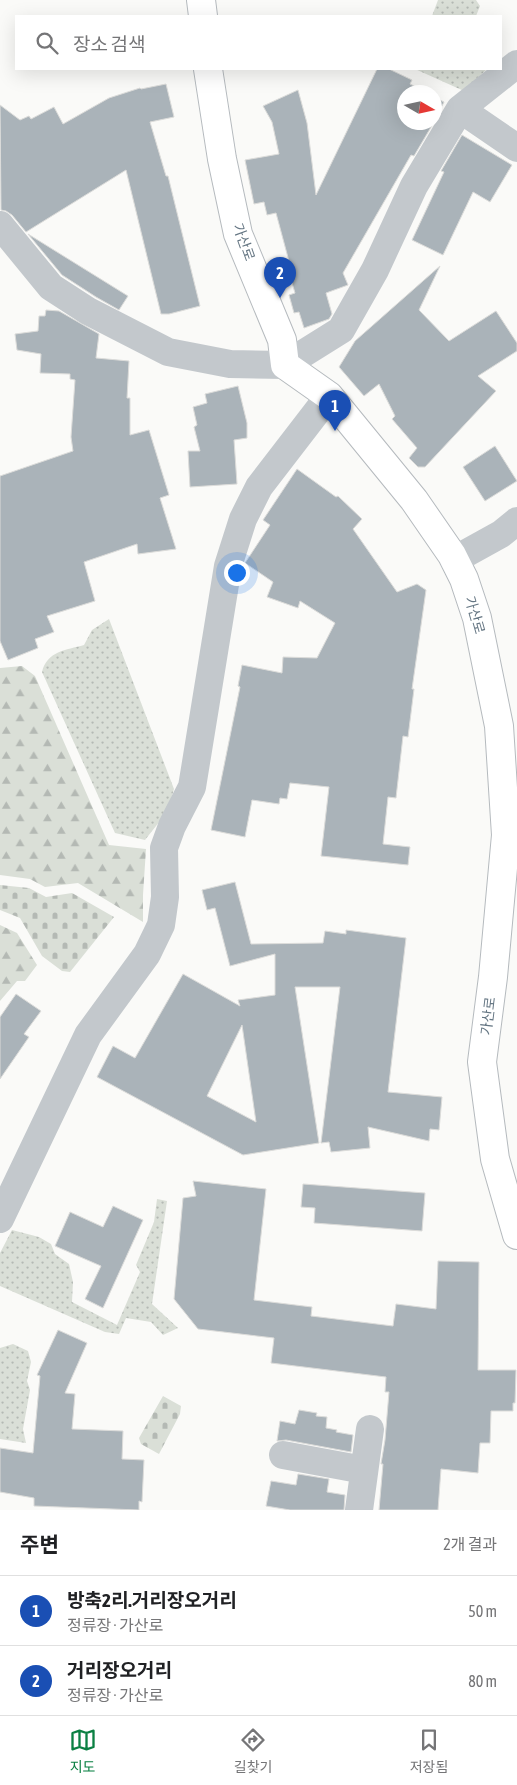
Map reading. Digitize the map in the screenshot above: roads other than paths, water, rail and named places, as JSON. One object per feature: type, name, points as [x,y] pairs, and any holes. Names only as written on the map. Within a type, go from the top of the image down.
[{"type":"main road","points":[[201,0],[202,15]]},
{"type":"main road","name":"가산로","points":[[208,70],[222,159],[238,234],[282,340],[285,365],[329,396],[414,500],[454,560],[464,579],[477,618],[499,726],[506,835],[493,977],[482,1062],[495,1159],[517,1235]]},
{"type":"street","points":[[0,225],[51,287],[88,311],[168,352],[230,364],[285,365],[341,330],[375,270],[414,186],[460,109],[517,64]]},
{"type":"street","points":[[460,109],[517,148]]},
{"type":"street","points":[[0,1219],[88,1035],[147,954],[161,925],[164,897],[164,848],[172,826],[192,788],[228,566],[243,518],[259,487],[329,396]]},
{"type":"street","points":[[454,560],[501,534],[517,521]]},
{"type":"street","points":[[359,1510],[370,1429]]},
{"type":"street","points":[[283,1455],[364,1470]]},
{"type":"place","name":"거리장오거리","points":[[280,298]]},
{"type":"place","name":"방축2리.거리장오거리","points":[[335,431]]}]
